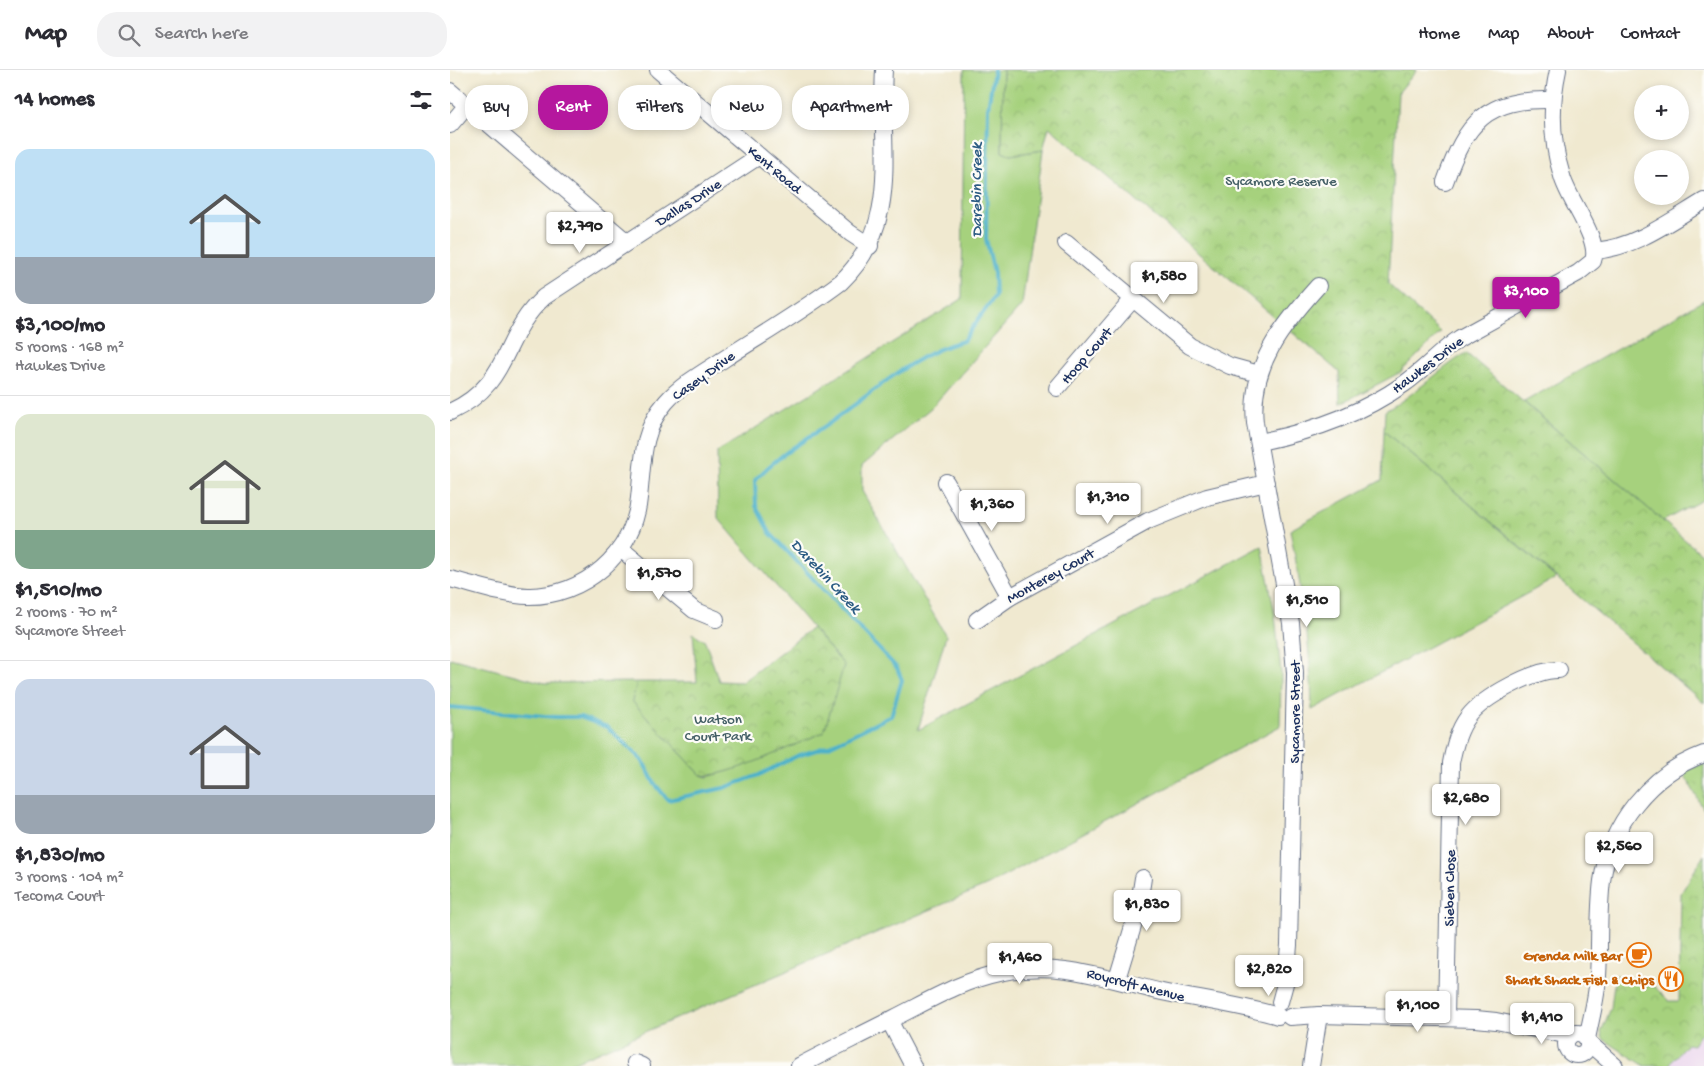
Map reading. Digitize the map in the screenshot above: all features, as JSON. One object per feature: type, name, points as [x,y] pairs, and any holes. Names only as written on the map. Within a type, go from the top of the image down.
[{"type":"street","name":"Kent Road","points":[[658,70],[850,234],[870,246]]},
{"type":"street","name":"Casey Drive","points":[[450,578],[517,595],[544,595],[580,585],[602,570],[621,549],[632,529],[637,513],[641,462],[648,432],[666,402],[699,375],[836,286],[851,273],[870,246],[880,217],[883,192],[884,70]]},
{"type":"street","points":[[1558,70],[1553,100],[1553,138],[1562,178],[1592,240],[1595,251],[1615,249],[1632,243],[1704,202]]},
{"type":"street","points":[[450,91],[465,104]]},
{"type":"street","points":[[1445,182],[1456,150],[1463,137],[1484,115],[1511,103],[1524,100],[1553,100]]},
{"type":"street","points":[[450,125],[465,106]]},
{"type":"street","points":[[495,130],[627,242]]},
{"type":"street","name":"Dallas Drive","points":[[450,412],[474,398],[494,378],[524,319],[534,306],[556,288],[759,156]]},
{"type":"street","points":[[1066,243],[1190,346],[1230,366],[1259,374]]},
{"type":"street","name":"Hawkes Drive","points":[[1259,442],[1293,435],[1331,422],[1386,395],[1403,385],[1444,349],[1460,338],[1589,266],[1594,261],[1595,251]]},
{"type":"street","name":"Sycamore Street","points":[[1285,1008],[1293,831],[1295,673],[1291,623],[1254,404],[1259,374],[1274,341],[1318,286]]},
{"type":"street","name":"Hoop Court","points":[[1057,388],[1134,299]]},
{"type":"street","points":[[946,482],[1010,597]]},
{"type":"street","name":"Monterey Court","points":[[977,620],[1010,597],[1148,521],[1207,497],[1266,483]]},
{"type":"street","points":[[621,549],[694,610],[716,619]]},
{"type":"street","name":"Sieben Close","points":[[1446,1018],[1454,746],[1468,716],[1482,704],[1533,675],[1545,671],[1560,670]]},
{"type":"street","points":[[1579,1043],[1592,1014],[1598,976],[1602,881],[1614,838],[1622,823],[1645,793],[1679,766],[1704,754]]},
{"type":"street","points":[[1117,980],[1138,910],[1143,878]]},
{"type":"street","name":"Roycroft Avenue","points":[[799,1066],[946,992],[999,973],[1039,968],[1060,968],[1164,992],[1252,1008],[1285,1008],[1319,1015],[1496,1021],[1519,1025],[1555,1041],[1579,1043],[1611,1064]]},
{"type":"street","points":[[1311,1066],[1319,1015]]},
{"type":"street","points":[[889,1020],[913,1066]]},
{"type":"shaded area","points":[[1702,1032],[1704,1034],[1704,1066],[1668,1066],[1687,1044]]},
{"type":"green space","points":[[964,70],[1003,70],[1002,152],[1010,155],[1043,150],[1022,305],[932,407],[862,466],[862,491],[946,636],[918,730],[1262,546],[1275,615],[1281,673],[1280,726],[988,885],[565,1066],[450,1066],[450,658],[545,683],[637,682],[632,701],[701,775],[707,777],[731,770],[844,665],[718,518],[717,452],[962,299]]},
{"type":"green space","name":"Sycamore Reserve","points":[[1003,70],[1417,70],[1398,93],[1388,284],[1441,332],[1401,372],[1340,404],[1339,372],[1049,127],[1043,150],[1010,155],[1002,152]]},
{"type":"green space","points":[[1704,300],[1704,499],[1663,521],[1524,402]]},
{"type":"green space","points":[[1466,353],[1704,556],[1704,703],[1384,431],[1385,411],[1406,398]]},
{"type":"green space","points":[[1384,431],[1556,578],[1312,710],[1310,663],[1305,619],[1290,530],[1382,480]]},
{"type":"green space","name":"Watson Court Park","points":[[812,628],[844,665],[824,732],[762,759],[726,772],[701,775],[632,701],[637,682],[697,682],[693,633],[705,641],[719,681],[742,682]]},
{"type":"green space","points":[[1704,763],[1704,810],[1683,772]]},
{"type":"green space","points":[[1704,855],[1704,1034],[1702,1032],[1693,1045],[1687,1044],[1668,1066],[1645,1066],[1603,1039],[1601,1032],[1611,1008],[1615,975],[1655,987],[1669,1001],[1679,1001],[1681,893]]},
{"type":"waterway","name":"Darebin Creek","points":[[450,707],[555,717],[580,717],[607,727],[642,760],[655,784],[668,800],[724,788],[759,775],[797,756],[829,746],[891,716],[902,680],[897,668],[770,533],[756,506],[755,480],[782,455],[910,365],[944,347],[963,341],[995,296],[994,273],[986,239],[988,108],[994,70]]},
{"type":"place","name":"Grenda Milk Bar","points":[[1639,955]]},
{"type":"place","name":"Shark Shack Fish & Chips","points":[[1671,979]]}]
